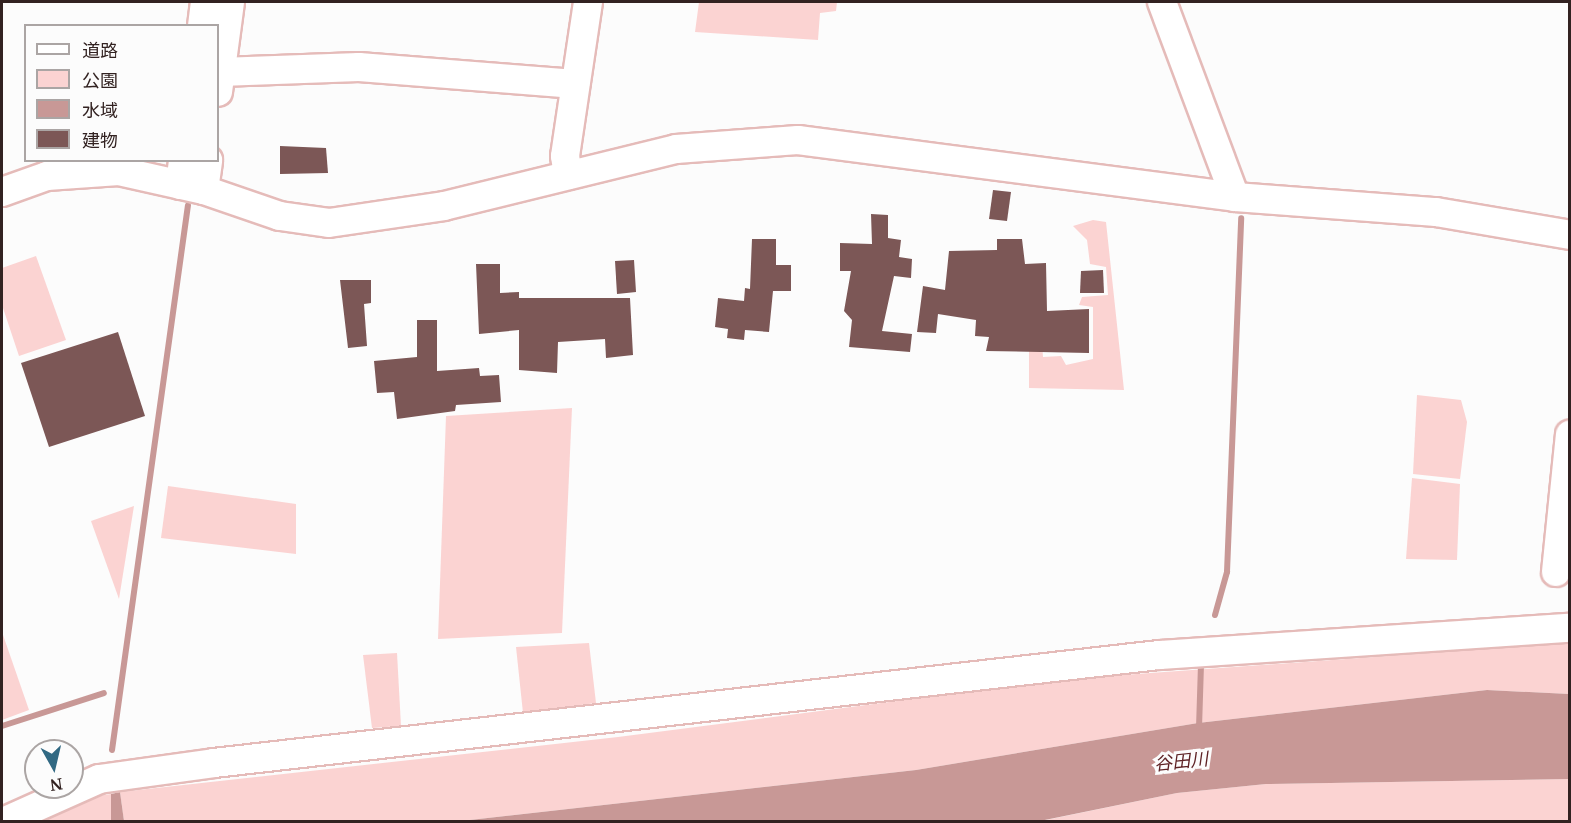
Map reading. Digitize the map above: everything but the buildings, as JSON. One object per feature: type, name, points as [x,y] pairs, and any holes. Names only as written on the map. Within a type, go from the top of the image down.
[{"type":"street","points":[[202,24],[205,2]]},
{"type":"street","points":[[230,2],[219,82],[359,67],[575,84]]},
{"type":"street","points":[[568,175],[575,84],[588,2]]},
{"type":"street","points":[[1162,2],[1235,197]]},
{"type":"street","points":[[2,192],[47,176],[119,171],[189,179],[280,216],[329,223],[444,206],[698,146],[798,140],[1235,197],[1436,212],[1569,235]]},
{"type":"street","points":[[189,179],[206,162]]},
{"type":"street","points":[[1556,572],[1569,435]]},
{"type":"street","points":[[3,822],[99,779],[1222,649],[1569,628]]},
{"type":"green space","points":[[699,2],[837,2],[836,11],[820,13],[818,40],[695,32]]},
{"type":"green space","points":[[1093,220],[1106,222],[1124,390],[1029,388],[1029,319],[1040,318],[1043,357],[1061,356],[1066,365],[1093,359],[1093,307],[1079,305],[1082,297],[1108,295],[1106,267],[1090,264],[1087,240],[1073,226]]},
{"type":"green space","points":[[36,256],[66,340],[19,356],[2,305],[2,268]]},
{"type":"green space","points":[[1417,395],[1461,400],[1467,422],[1460,479],[1413,474]]},
{"type":"green space","points":[[572,408],[562,633],[438,639],[446,416]]},
{"type":"green space","points":[[1412,478],[1460,484],[1457,560],[1406,559]]},
{"type":"green space","points":[[168,486],[296,504],[296,554],[161,538]]},
{"type":"green space","points":[[134,506],[119,599],[91,521]]},
{"type":"green space","points":[[2,632],[29,710],[2,720]]},
{"type":"green space","points":[[589,643],[596,703],[523,713],[516,647]]},
{"type":"green space","points":[[1569,643],[1569,694],[1487,690],[1198,723],[916,770],[461,821],[124,821],[120,792],[618,737],[1067,679]]},
{"type":"green space","points":[[397,653],[401,726],[372,728],[363,655]]},
{"type":"green space","points":[[1569,779],[1569,821],[1036,822],[1177,793],[1266,784]]},
{"type":"green space","points":[[111,794],[111,821],[11,822],[50,803]]},
{"type":"water","name":"谷田川","points":[[1487,690],[1569,694],[1569,779],[1266,784],[1177,793],[1035,822],[461,821],[916,770],[1198,723]]},
{"type":"water","points":[[120,792],[124,821],[111,821],[111,794]]},
{"type":"waterway","points":[[112,750],[188,205]]},
{"type":"waterway","points":[[1215,615],[1227,572],[1241,218]]},
{"type":"waterway","points":[[1199,728],[1201,666]]},
{"type":"waterway","points":[[2,726],[104,693]]}]
